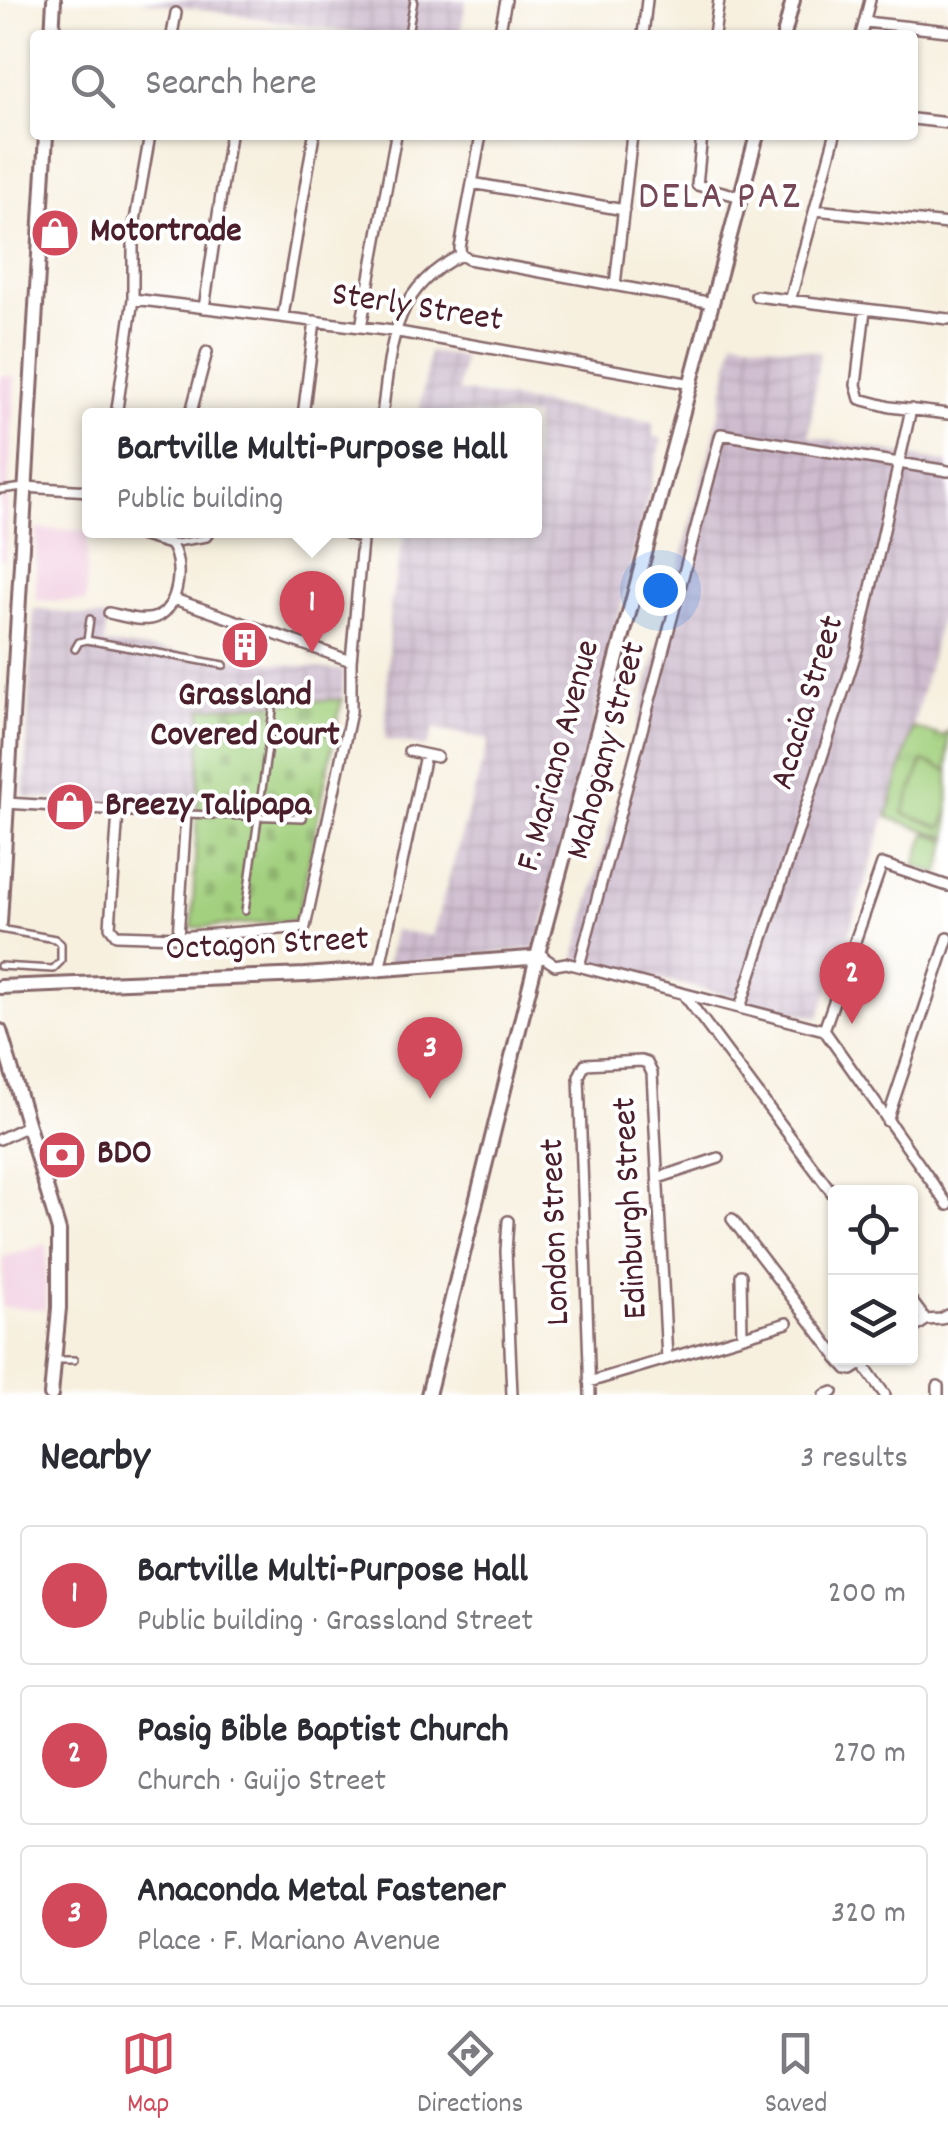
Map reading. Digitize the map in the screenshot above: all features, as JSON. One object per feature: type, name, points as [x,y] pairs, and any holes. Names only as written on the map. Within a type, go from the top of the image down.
[{"type":"street","points":[[52,30],[54,0]]},
{"type":"street","points":[[501,30],[506,0]]},
{"type":"street","points":[[644,30],[647,0]]},
{"type":"street","points":[[715,30],[719,0]]},
{"type":"street","points":[[785,30],[793,0]]},
{"type":"street","points":[[862,30],[870,0]]},
{"type":"street","points":[[173,30],[176,12]]},
{"type":"street","points":[[864,22],[948,31]]},
{"type":"street","points":[[918,120],[948,124]]},
{"type":"street","points":[[0,926],[46,140]]},
{"type":"street","points":[[117,408],[133,299],[134,232],[149,140]]},
{"type":"street","points":[[204,308],[229,140]]},
{"type":"street","points":[[283,316],[313,140]]},
{"type":"street","points":[[361,327],[395,140]]},
{"type":"street","points":[[479,140],[460,248],[461,255],[468,260],[713,303]]},
{"type":"street","points":[[616,285],[629,140]]},
{"type":"street","points":[[702,140],[697,185],[741,197]]},
{"type":"street","name":"F. Mariano Avenue","points":[[428,1395],[756,140]]},
{"type":"street","points":[[790,301],[834,140]]},
{"type":"street","points":[[472,183],[624,210]]},
{"type":"street","points":[[816,210],[948,224]]},
{"type":"street","points":[[383,408],[392,331],[428,274],[461,255]]},
{"type":"street","points":[[756,296],[948,319]]},
{"type":"street","name":"Sterly Street","points":[[133,299],[392,331],[692,384]]},
{"type":"street","points":[[865,310],[857,392],[860,399],[948,414]]},
{"type":"street","points":[[304,408],[315,321]]},
{"type":"street","points":[[192,408],[207,352]]},
{"type":"street","name":"Acacia Street","points":[[740,1008],[857,650],[911,409]]},
{"type":"street","name":"Mahogany Street","points":[[579,966],[722,434],[901,462]]},
{"type":"street","points":[[901,462],[948,471]]},
{"type":"street","points":[[24,487],[82,491]]},
{"type":"street","points":[[109,613],[156,618],[168,610],[174,599],[177,554],[170,544],[142,538]]},
{"type":"street","points":[[118,812],[112,931],[116,935],[178,937],[305,927],[351,712],[351,661],[362,538]]},
{"type":"street","points":[[174,599],[351,661]]},
{"type":"street","points":[[408,751],[437,758]]},
{"type":"street","points":[[380,970],[424,755]]},
{"type":"street","points":[[6,803],[186,814],[178,937]]},
{"type":"street","points":[[824,1030],[882,864],[948,886]]},
{"type":"street","points":[[886,1121],[948,938]]},
{"type":"street","points":[[540,957],[558,956],[566,963],[824,1030],[948,1205]]},
{"type":"street","name":"Octagon Street","points":[[0,987],[380,970],[540,957]]},
{"type":"street","points":[[684,995],[828,1187]]},
{"type":"street","points":[[0,1033],[59,1230],[60,1294],[51,1395]]},
{"type":"street","name":"Edinburgh Street","points":[[580,1068],[590,1063],[647,1063],[652,1073],[667,1358]]},
{"type":"street","name":"London Street","points":[[580,1068],[590,1395]]},
{"type":"street","points":[[0,1140],[28,1126]]},
{"type":"street","points":[[658,1178],[719,1158]]},
{"type":"street","points":[[732,1219],[828,1345]]},
{"type":"street","points":[[508,1221],[512,1395]]},
{"type":"street","points":[[740,1274],[742,1336]]},
{"type":"street","points":[[918,1310],[926,1320]]},
{"type":"street","points":[[918,1325],[948,1315]]},
{"type":"street","points":[[589,1382],[786,1323]]},
{"type":"street","points":[[867,1370],[885,1395]]},
{"type":"lane","points":[[408,28],[414,0]]},
{"type":"lane","points":[[0,490],[24,487]]},
{"type":"lane","points":[[170,544],[206,538]]},
{"type":"lane","points":[[87,640],[90,618]]},
{"type":"lane","points":[[17,624],[32,632]]},
{"type":"lane","points":[[75,649],[79,642],[87,640],[224,665]]},
{"type":"lane","points":[[245,912],[273,711]]},
{"type":"lane","points":[[186,814],[303,818]]},
{"type":"lane","points":[[0,926],[55,939],[62,948],[61,962],[52,969],[0,966]]},
{"type":"lane","points":[[55,1360],[74,1360]]},
{"type":"shaded area","points":[[137,0],[466,0],[461,30],[338,30]]},
{"type":"shaded area","points":[[734,339],[820,352],[809,436],[948,463],[948,588],[913,728],[819,1018],[575,958],[716,429]]},
{"type":"shaded area","points":[[429,352],[463,357],[458,391],[653,422],[653,436],[662,439],[538,948],[387,966],[394,930],[432,936],[489,740],[434,728],[427,747],[385,739],[390,606],[404,538],[542,538],[542,408],[420,408]]},
{"type":"shaded area","points":[[0,376],[15,377],[4,560],[0,559]]},
{"type":"shaded area","points":[[36,529],[82,530],[82,538],[88,538],[86,602],[36,600]]},
{"type":"shaded area","points":[[34,609],[107,618],[104,644],[344,671],[342,699],[203,708],[197,807],[24,797]]},
{"type":"shaded area","points":[[47,1244],[45,1309],[2,1307],[3,1257]]},
{"type":"green space","points":[[342,699],[297,920],[192,928],[202,708]]},
{"type":"green space","points":[[913,728],[943,736],[948,731],[948,838],[887,817]]},
{"type":"green space","points":[[923,761],[948,771],[948,812],[942,828],[903,813]]},
{"type":"green space","points":[[926,833],[948,841],[939,874],[915,865]]},
{"type":"place","name":"Motortrade","points":[[55,233]]},
{"type":"place","name":"Grassland Covered Court","points":[[245,645]]},
{"type":"place","name":"Bartville Multi-Purpose Hall","points":[[312,653]]},
{"type":"place","name":"Breezy Talipapa","points":[[70,807]]},
{"type":"place","name":"Pasig Bible Baptist Church","points":[[852,1024]]},
{"type":"place","name":"Anaconda Metal Fastener","points":[[430,1099]]},
{"type":"place","name":"BDO","points":[[62,1155]]},
{"type":"district","name":"DELA PAZ","points":[[720,199]]}]
